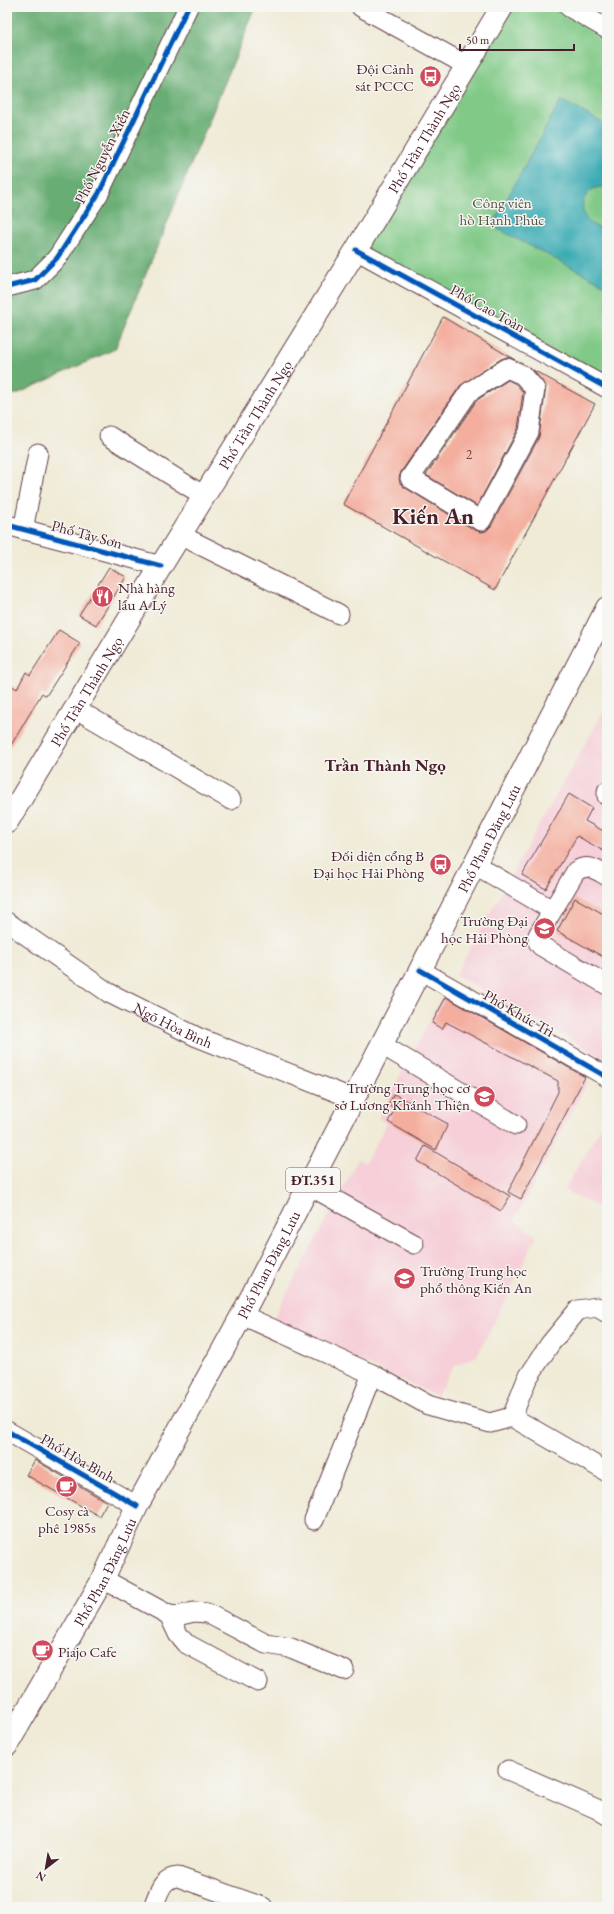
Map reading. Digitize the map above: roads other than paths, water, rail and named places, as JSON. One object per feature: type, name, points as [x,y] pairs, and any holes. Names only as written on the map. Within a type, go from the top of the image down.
[{"type":"main road","name":"Phố Trần Thành Ngọ","points":[[7,822],[161,566],[356,250],[502,7]]},
{"type":"main road","name":"Phố Phan Đăng Lưu","points":[[9,1737],[103,1579],[138,1506],[310,1186],[474,864],[607,608]]},
{"type":"street","name":"Phố Nguyễn Xiển","points":[[7,287],[35,280],[57,258],[99,193],[188,7]]},
{"type":"street","points":[[361,7],[466,65]]},
{"type":"street","points":[[569,7],[607,29]]},
{"type":"street","name":"Phố Cao Toàn","points":[[356,250],[607,388]]},
{"type":"street","points":[[523,375],[537,349]]},
{"type":"street","points":[[507,368],[523,375],[536,389],[529,432],[481,521],[410,478],[469,392],[507,368]]},
{"type":"street","points":[[109,436],[204,496]]},
{"type":"street","points":[[15,528],[38,453]]},
{"type":"street","name":"Phố Tây Sơn","points":[[15,528],[161,566]]},
{"type":"street","points":[[180,535],[339,614]]},
{"type":"street","points":[[76,709],[231,800]]},
{"type":"street","points":[[607,791],[607,796]]},
{"type":"street","points":[[474,864],[552,910]]},
{"type":"street","points":[[607,876],[592,867],[582,867],[576,871],[538,935],[538,942],[541,946],[607,986]]},
{"type":"street","name":"Ngõ Hòa Bình","points":[[7,922],[109,993],[197,1037],[354,1099]]},
{"type":"street","name":"Phố Khúc Trì","points":[[420,970],[607,1077]]},
{"type":"street","points":[[382,1045],[516,1125]]},
{"type":"street","points":[[310,1186],[414,1244]]},
{"type":"street","points":[[512,1417],[527,1379],[550,1344],[578,1310],[597,1307],[607,1313]]},
{"type":"street","points":[[242,1315],[372,1374],[428,1405],[490,1423],[512,1417],[607,1472]]},
{"type":"street","points":[[314,1520],[372,1374]]},
{"type":"street","name":"Phố Hòa Bình","points":[[7,1431],[138,1506]]},
{"type":"street","points":[[103,1579],[169,1616],[177,1616],[194,1612],[207,1613],[266,1644],[291,1648],[344,1670]]},
{"type":"street","points":[[169,1616],[178,1634],[185,1643],[258,1682]]},
{"type":"street","points":[[508,1770],[597,1809],[607,1816]]},
{"type":"street","points":[[153,1907],[166,1881],[170,1878],[178,1878],[263,1907]]},
{"type":"water","points":[[561,100],[607,125],[607,187],[597,188],[589,192],[584,198],[583,206],[584,214],[588,221],[596,226],[607,228],[607,286],[492,226]]},
{"type":"place","name":"Đội Cảnh sát PCCC","points":[[430,77]]},
{"type":"place","name":"Nhà hàng lẩu A Lý","points":[[103,596]]},
{"type":"place","name":"Đối diện cổng B Đại học Hải Phòng","points":[[440,864]]},
{"type":"place","name":"Trường Đại học Hải Phòng","points":[[544,929]]},
{"type":"place","name":"Trường Trung học cơ sở Lương Khánh Thiện","points":[[485,1096]]},
{"type":"place","name":"Trường Trung học phổ thông Kiến An","points":[[405,1279]]},
{"type":"place","name":"Cosy cà phê 1985s","points":[[67,1487]]},
{"type":"place","name":"Piajo Cafe","points":[[43,1651]]},
{"type":"district","name":"Kiến An","points":[[433,516]]},
{"type":"district","name":"Trần Thành Ngọ","points":[[385,765]]},
{"type":"park label","name":"Công viên hồ Hạnh Phúc","points":[[502,210]]}]
